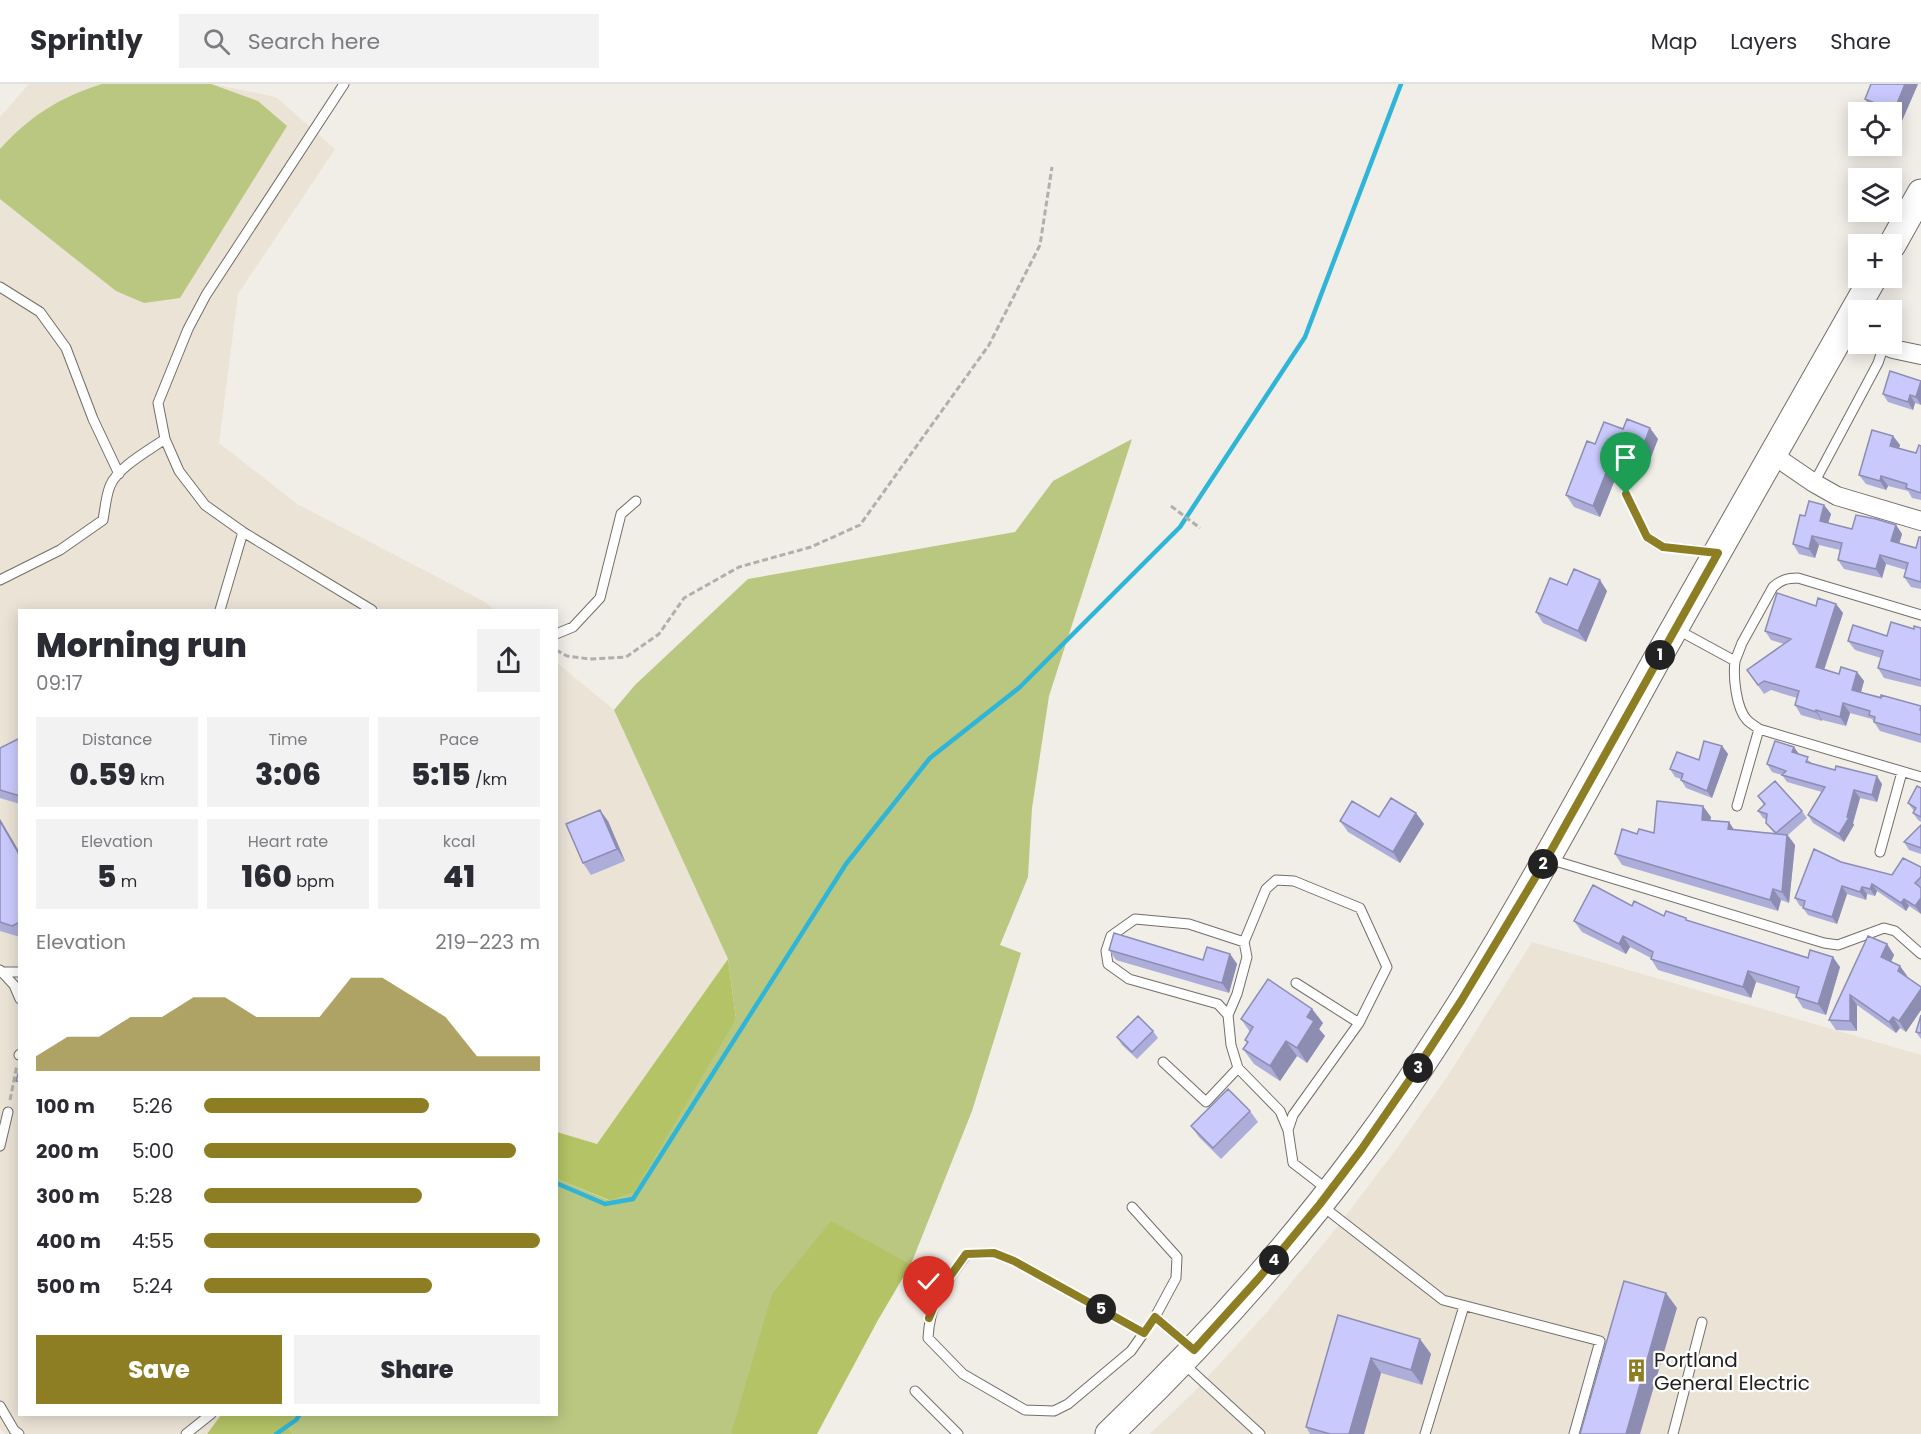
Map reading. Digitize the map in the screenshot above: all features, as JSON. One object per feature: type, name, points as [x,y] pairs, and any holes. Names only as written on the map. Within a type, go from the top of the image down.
[{"type":"main road","points":[[1898,234],[1921,193]]},
{"type":"main road","points":[[1109,1434],[1188,1356],[1259,1278],[1325,1198],[1414,1073],[1461,1001],[1547,858],[1773,455],[1848,332]]},
{"type":"street","points":[[1902,350],[1921,355]]},
{"type":"street","points":[[1773,455],[1837,496],[1921,521]]},
{"type":"lane","points":[[344,84],[206,295],[188,329],[158,403],[165,439],[179,471],[205,505],[243,532],[370,609]]},
{"type":"lane","points":[[0,287],[40,312],[66,348],[93,419],[118,474]]},
{"type":"lane","points":[[1814,483],[1878,363],[1880,354]]},
{"type":"lane","points":[[0,580],[60,550],[103,520],[110,486],[118,474],[165,439]]},
{"type":"lane","points":[[1626,494],[1647,537],[1663,547],[1718,553]]},
{"type":"lane","points":[[558,633],[573,627],[600,598],[621,514],[636,501]]},
{"type":"lane","points":[[220,609],[243,532]]},
{"type":"lane","points":[[1921,615],[1798,578],[1787,578],[1773,587],[1742,643],[1735,661],[1736,687],[1742,712],[1759,729],[1921,777]]},
{"type":"lane","points":[[1675,628],[1735,661]]},
{"type":"lane","points":[[1737,806],[1759,729]]},
{"type":"lane","points":[[1880,852],[1902,772]]},
{"type":"lane","points":[[1547,858],[1824,943],[1838,945],[1884,928],[1895,932],[1921,954]]},
{"type":"lane","points":[[1288,1130],[1293,1115],[1359,1023],[1387,967],[1360,908],[1294,881],[1276,880],[1266,889],[1244,942],[1247,957],[1238,994],[1228,1015],[1231,1045],[1238,1068],[1280,1111],[1288,1130],[1293,1163],[1325,1198],[1443,1300],[1600,1341],[1574,1434]]},
{"type":"lane","points":[[1228,1015],[1218,1004],[1129,979],[1108,964],[1106,951],[1111,936],[1135,919],[1189,924],[1244,942]]},
{"type":"lane","points":[[1,971],[18,972]]},
{"type":"lane","points":[[1,971],[15,985],[18,993]]},
{"type":"lane","points":[[1296,983],[1359,1023]]},
{"type":"lane","points":[[1163,1062],[1206,1102],[1238,1068]]},
{"type":"lane","points":[[0,1146],[8,1112]]},
{"type":"lane","points":[[1132,1207],[1177,1257],[1176,1278],[1155,1317],[1131,1352],[1068,1404],[1054,1411],[1025,1410],[963,1374],[928,1338],[929,1318],[941,1289],[966,1254],[994,1253],[1014,1261],[1144,1333]]},
{"type":"lane","points":[[1425,1434],[1464,1306]]},
{"type":"lane","points":[[1155,1317],[1260,1434]]},
{"type":"lane","points":[[1673,1434],[1702,1322]]},
{"type":"lane","points":[[915,1390],[958,1434]]},
{"type":"lane","points":[[0,1406],[14,1431],[19,1434]]},
{"type":"lane","points":[[186,1434],[208,1416]]},
{"type":"path","points":[[558,651],[567,656],[590,659],[626,657],[659,634],[684,598],[739,567],[811,547],[860,525],[989,345],[1040,245],[1052,167]]},
{"type":"path","points":[[1171,506],[1200,528]]},
{"type":"path","points":[[8,1112],[18,1059]]},
{"type":"shaded area","points":[[29,84],[212,84],[276,97],[335,149],[238,294],[219,443],[297,504],[485,602],[494,609],[18,609],[18,1416],[220,1416],[207,1434],[5,1434],[0,1429],[0,117]]},
{"type":"shaded area","points":[[558,664],[614,710],[728,959],[597,1144],[558,1132]]},
{"type":"shaded area","points":[[1532,942],[1921,1055],[1921,1434],[1150,1434],[1193,1393],[1267,1312],[1334,1231],[1395,1151],[1447,1077]]},
{"type":"green space","points":[[102,84],[211,84],[258,101],[287,126],[180,298],[144,303],[116,291],[0,199],[0,149],[34,117],[46,109]]},
{"type":"green space","points":[[1132,439],[1049,696],[1032,808],[1028,877],[1000,945],[1021,953],[972,1111],[911,1264],[831,1222],[731,1434],[293,1434],[287,1426],[294,1416],[558,1416],[558,1179],[608,1200],[736,1019],[728,959],[614,710],[635,685],[748,579],[1015,532],[1053,481]]},
{"type":"green space","points":[[728,959],[736,1019],[634,1192],[609,1200],[558,1179],[558,1132],[597,1144]]},
{"type":"green space","points":[[831,1221],[911,1264],[817,1434],[731,1434],[772,1294]]},
{"type":"green space","points":[[220,1416],[294,1416],[287,1426],[293,1434],[207,1434]]},
{"type":"building","points":[[1871,84],[1905,84],[1898,102],[1872,102],[1865,99]]},
{"type":"building","points":[[1890,371],[1921,381],[1916,397],[1910,395],[1908,402],[1883,394]]},
{"type":"building","points":[[1627,419],[1650,428],[1638,459],[1617,450],[1593,506],[1566,495],[1587,441],[1595,444],[1604,422],[1623,429]]},
{"type":"building","points":[[1872,430],[1893,436],[1890,446],[1916,453],[1919,445],[1921,446],[1921,493],[1906,488],[1907,484],[1881,476],[1880,481],[1859,475]]},
{"type":"building","points":[[1809,501],[1824,505],[1820,521],[1852,529],[1856,515],[1876,519],[1896,525],[1891,541],[1916,548],[1919,537],[1921,537],[1921,582],[1904,577],[1908,563],[1880,555],[1876,569],[1838,560],[1842,543],[1812,536],[1809,549],[1793,544],[1800,515],[1805,516]]},
{"type":"building","points":[[1574,569],[1600,580],[1578,631],[1536,612],[1550,578],[1567,585]]},
{"type":"building","points":[[1777,593],[1816,606],[1818,598],[1836,604],[1816,667],[1839,674],[1841,667],[1857,672],[1852,690],[1921,706],[1921,735],[1874,722],[1875,717],[1869,715],[1870,711],[1843,703],[1840,717],[1816,710],[1816,712],[1795,705],[1799,691],[1764,681],[1758,685],[1747,670],[1791,639],[1765,631]]},
{"type":"building","points":[[1891,622],[1914,629],[1914,626],[1921,628],[1921,680],[1878,668],[1883,651],[1848,641],[1853,625],[1887,636]]},
{"type":"building","points":[[18,739],[18,795],[0,790],[0,748]]},
{"type":"building","points":[[1704,741],[1722,746],[1707,791],[1681,780],[1683,774],[1670,769],[1677,752],[1699,760]]},
{"type":"building","points":[[1775,741],[1794,747],[1792,752],[1808,757],[1806,762],[1835,770],[1836,766],[1877,776],[1872,795],[1854,790],[1847,817],[1849,818],[1839,834],[1808,815],[1825,787],[1782,775],[1786,771],[1767,764]]},
{"type":"building","points":[[1775,781],[1802,811],[1776,833],[1766,823],[1767,814],[1758,811],[1765,804],[1758,796]]},
{"type":"building","points":[[1917,786],[1921,788],[1921,817],[1913,813],[1916,808],[1908,803]]},
{"type":"building","points":[[1391,798],[1416,813],[1393,852],[1340,821],[1352,801],[1379,817]]},
{"type":"building","points":[[1657,801],[1703,806],[1702,820],[1729,822],[1728,829],[1787,835],[1782,892],[1773,889],[1770,900],[1615,854],[1622,829],[1637,834],[1639,829],[1654,833]]},
{"type":"building","points":[[600,810],[617,849],[583,863],[566,824]]},
{"type":"building","points":[[0,821],[18,852],[18,923],[12,926],[0,922]]},
{"type":"building","points":[[1921,825],[1921,848],[1904,842]]},
{"type":"building","points":[[1814,849],[1841,862],[1892,875],[1903,858],[1921,867],[1921,877],[1915,883],[1921,888],[1921,898],[1915,906],[1904,899],[1901,903],[1872,884],[1870,889],[1862,887],[1860,892],[1842,886],[1832,917],[1803,908],[1805,901],[1795,898]]},
{"type":"building","points":[[1593,885],[1632,906],[1634,901],[1664,916],[1666,911],[1686,918],[1686,920],[1808,958],[1810,950],[1833,957],[1818,1004],[1796,997],[1799,987],[1748,971],[1743,987],[1651,959],[1653,952],[1623,936],[1619,944],[1574,921]]},
{"type":"building","points":[[1114,933],[1203,960],[1207,947],[1230,954],[1222,983],[1109,950]]},
{"type":"building","points":[[1868,936],[1887,944],[1881,957],[1900,966],[1898,971],[1921,989],[1899,1021],[1893,1017],[1889,1022],[1850,995],[1850,1021],[1829,1020]]},
{"type":"building","points":[[1268,979],[1312,1009],[1307,1017],[1314,1021],[1297,1048],[1286,1041],[1270,1066],[1243,1049],[1248,1042],[1245,1040],[1253,1027],[1241,1019]]},
{"type":"building","points":[[1921,1015],[1921,1033],[1916,1032]]},
{"type":"building","points":[[1138,1016],[1153,1031],[1132,1052],[1117,1037]]},
{"type":"building","points":[[1228,1089],[1250,1111],[1213,1148],[1191,1126]]},
{"type":"building","name":"Portland General Electric","points":[[1624,1281],[1666,1293],[1626,1434],[1580,1434]]},
{"type":"building","points":[[1338,1315],[1420,1339],[1411,1370],[1371,1358],[1349,1434],[1330,1434],[1306,1427]]},
{"type":"waterway","points":[[558,1184],[605,1204],[633,1199],[846,864],[930,758],[1020,687],[1180,527],[1305,337],[1401,84]]},
{"type":"waterway","points":[[276,1434],[299,1416]]},
{"type":"place","name":"Portland General Electric","points":[[1636,1371]]},
{"type":"route","points":[[929,1318],[941,1289],[966,1254],[994,1253],[1014,1261],[1144,1333],[1155,1317],[1194,1350],[1259,1278],[1361,1150],[1461,1001],[1547,858],[1718,553],[1663,547],[1647,537],[1626,494]]}]
